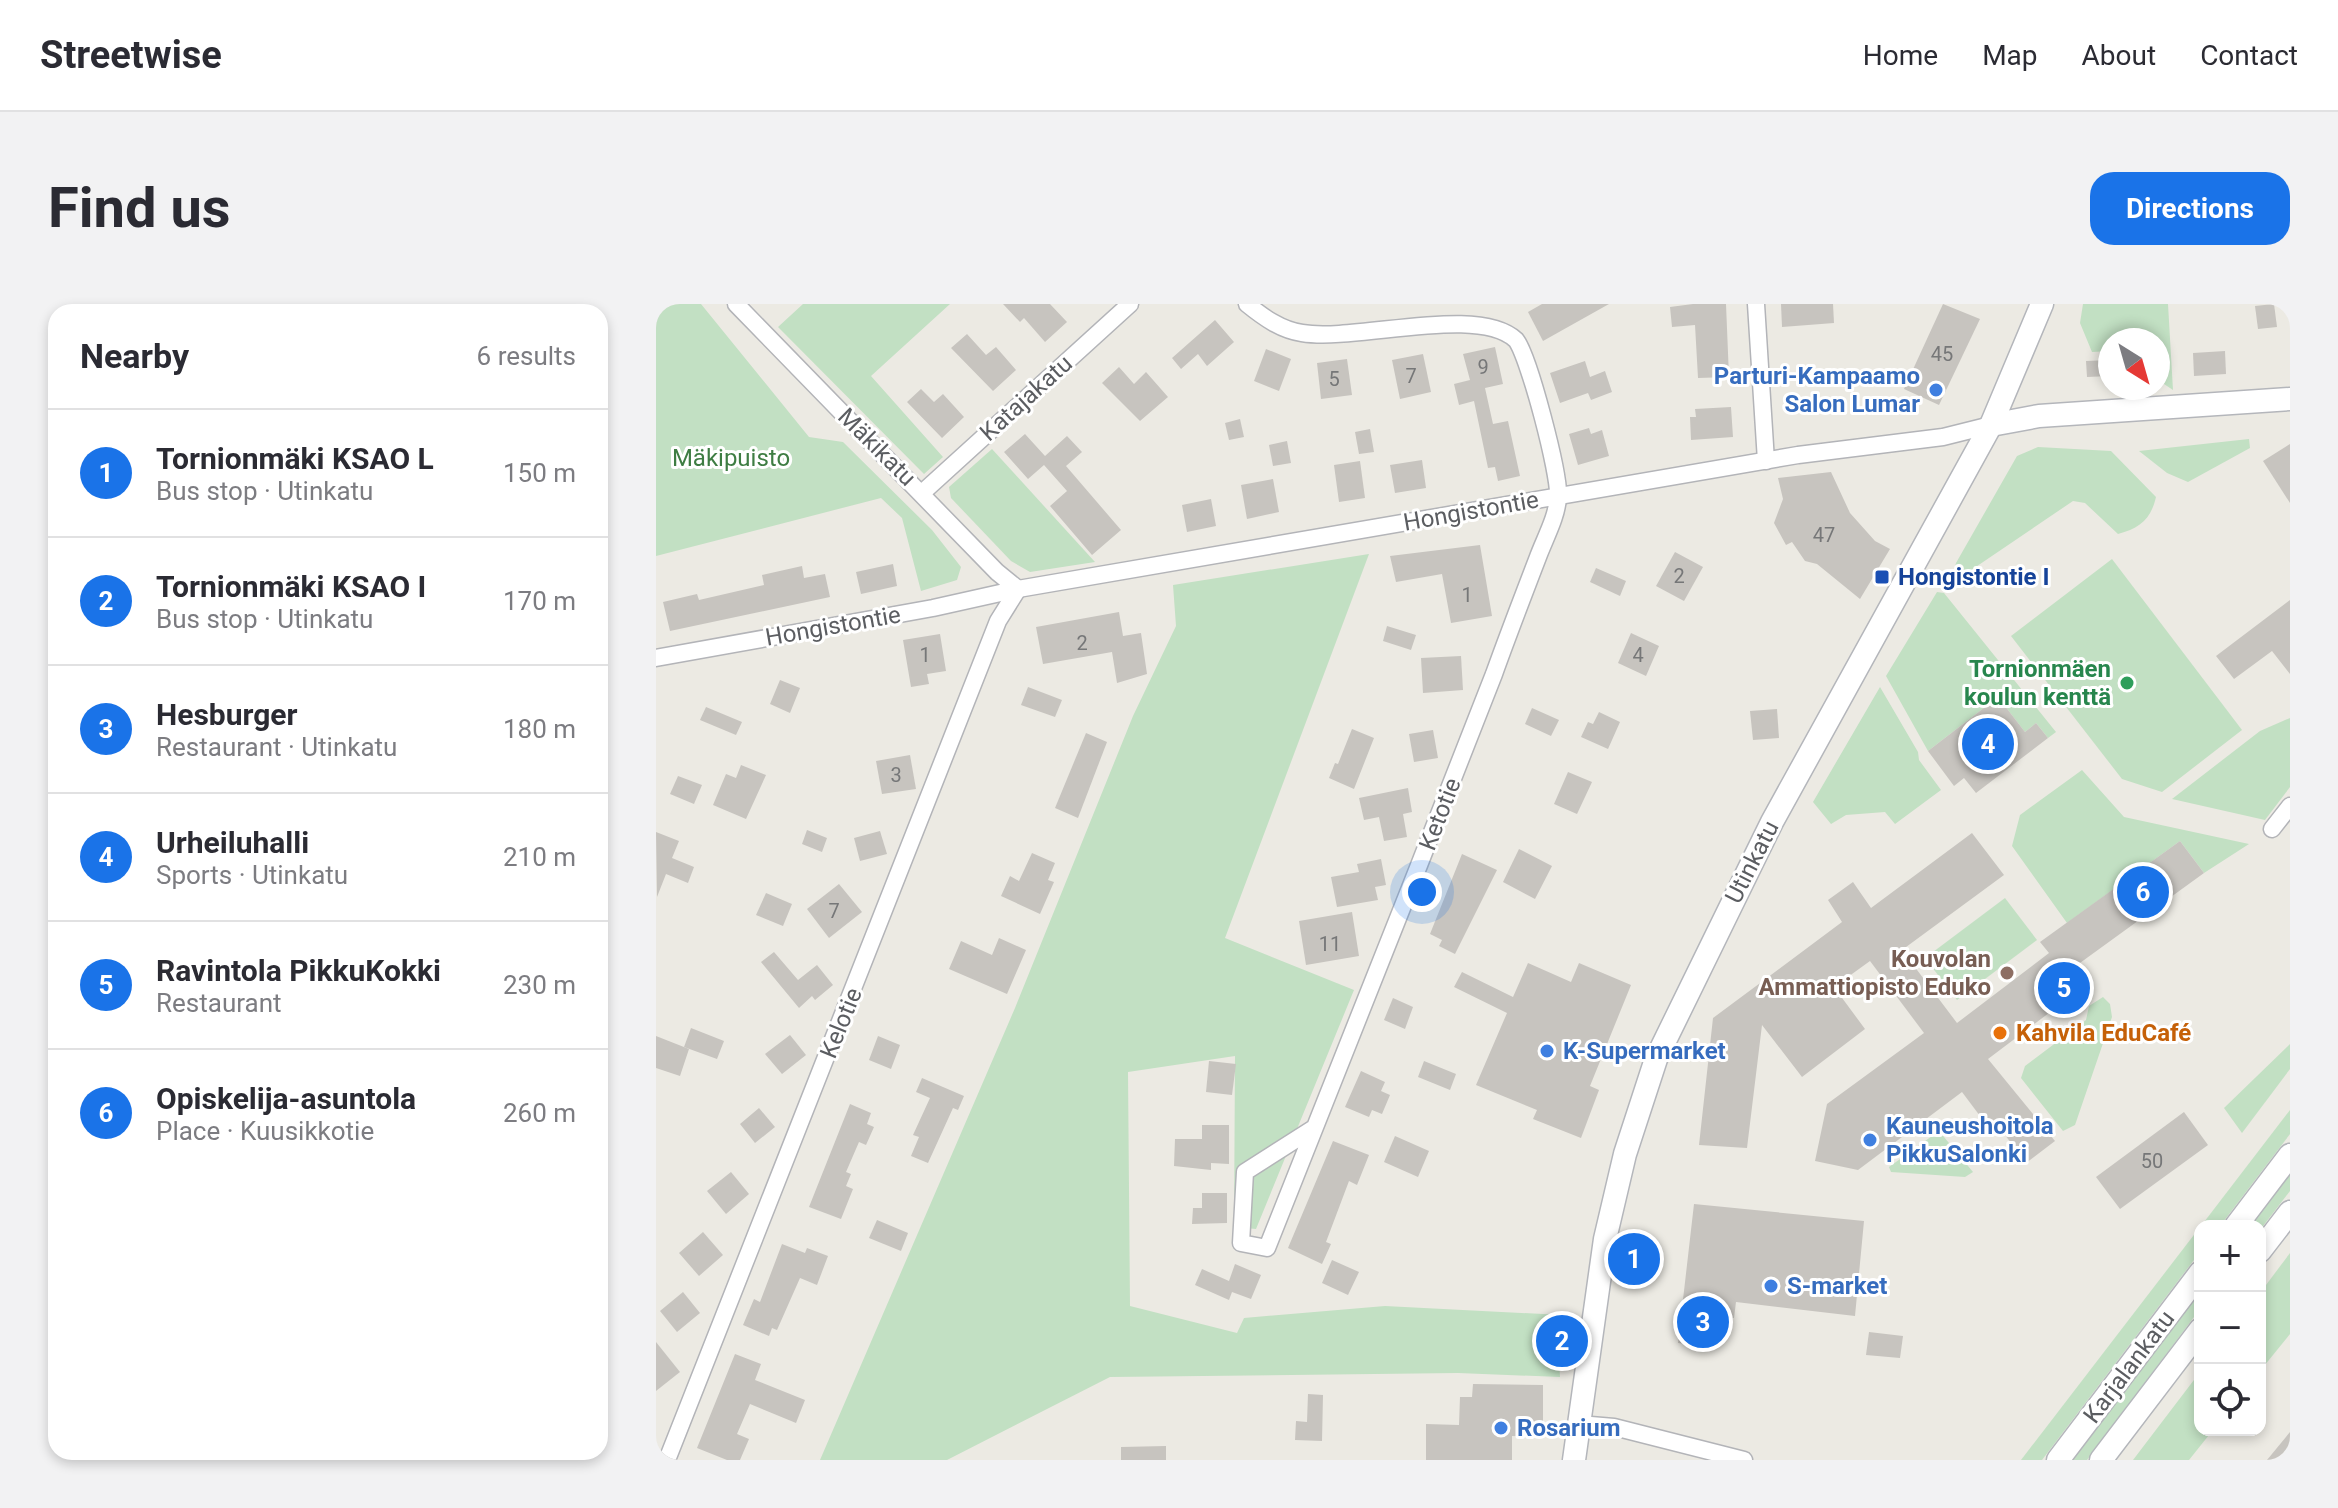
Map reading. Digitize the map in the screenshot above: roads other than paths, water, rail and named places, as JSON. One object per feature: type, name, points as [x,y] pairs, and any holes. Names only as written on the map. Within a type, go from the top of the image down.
[{"type":"street","name":"Mäkikatu","points":[[736,304],[1018,589]]},
{"type":"street","name":"Katajakatu","points":[[922,493],[1130,304]]},
{"type":"street","points":[[1247,304],[1267,320],[1299,333],[1327,335],[1458,320],[1485,322],[1504,330],[1517,341],[1534,385],[1559,496]]},
{"type":"street","points":[[1756,304],[1766,461]]},
{"type":"street","name":"Utinkatu","points":[[1574,1460],[1605,1239],[1625,1154],[1656,1059],[1772,822],[1991,425],[2042,304]]},
{"type":"street","name":"Hongistontie","points":[[656,658],[933,608],[1018,589],[1766,461],[1943,437],[2039,416],[2290,399]]},
{"type":"street","name":"Ketotie","points":[[1314,1128],[1245,1172],[1241,1243],[1267,1248],[1426,852],[1559,496]]},
{"type":"street","name":"Kelotie","points":[[667,1460],[998,621],[1018,589]]},
{"type":"street","points":[[2272,829],[2290,806]]},
{"type":"street","points":[[2241,1220],[2290,1155]]},
{"type":"street","points":[[2266,1243],[2290,1212]]},
{"type":"street","name":"Karjalankatu","points":[[2058,1460],[2194,1281]]},
{"type":"street","name":"Karjalankatu","points":[[2101,1460],[2194,1338]]},
{"type":"street","points":[[1579,1424],[1614,1427],[1744,1460]]},
{"type":"place","name":"Parturi-Kampaamo Salon Lumar","points":[[1936,390]]},
{"type":"place","name":"Hongistontie I","points":[[1882,577]]},
{"type":"place","name":"Tornionmäen koulun kenttä","points":[[2127,683]]},
{"type":"place","name":"Urheiluhalli","points":[[1988,744]]},
{"type":"place","name":"Opiskelija-asuntola","points":[[2143,892]]},
{"type":"place","name":"Kouvolan Ammattiopisto Eduko","points":[[2007,973]]},
{"type":"place","name":"Ravintola PikkuKokki","points":[[2064,988]]},
{"type":"place","name":"Kahvila EduCafé","points":[[2000,1033]]},
{"type":"place","name":"K-Supermarket","points":[[1547,1051]]},
{"type":"place","name":"Kauneushoitola PikkuSalonki","points":[[1870,1140]]},
{"type":"place","name":"Tornionmäki KSAO L","points":[[1634,1259]]},
{"type":"place","name":"S-market","points":[[1771,1286]]},
{"type":"place","name":"Hesburger","points":[[1703,1322]]},
{"type":"place","name":"Tornionmäki KSAO I","points":[[1562,1341]]},
{"type":"place","name":"Rosarium","points":[[1501,1428]]},
{"type":"park label","name":"Mäkipuisto","points":[[731,458]]}]
